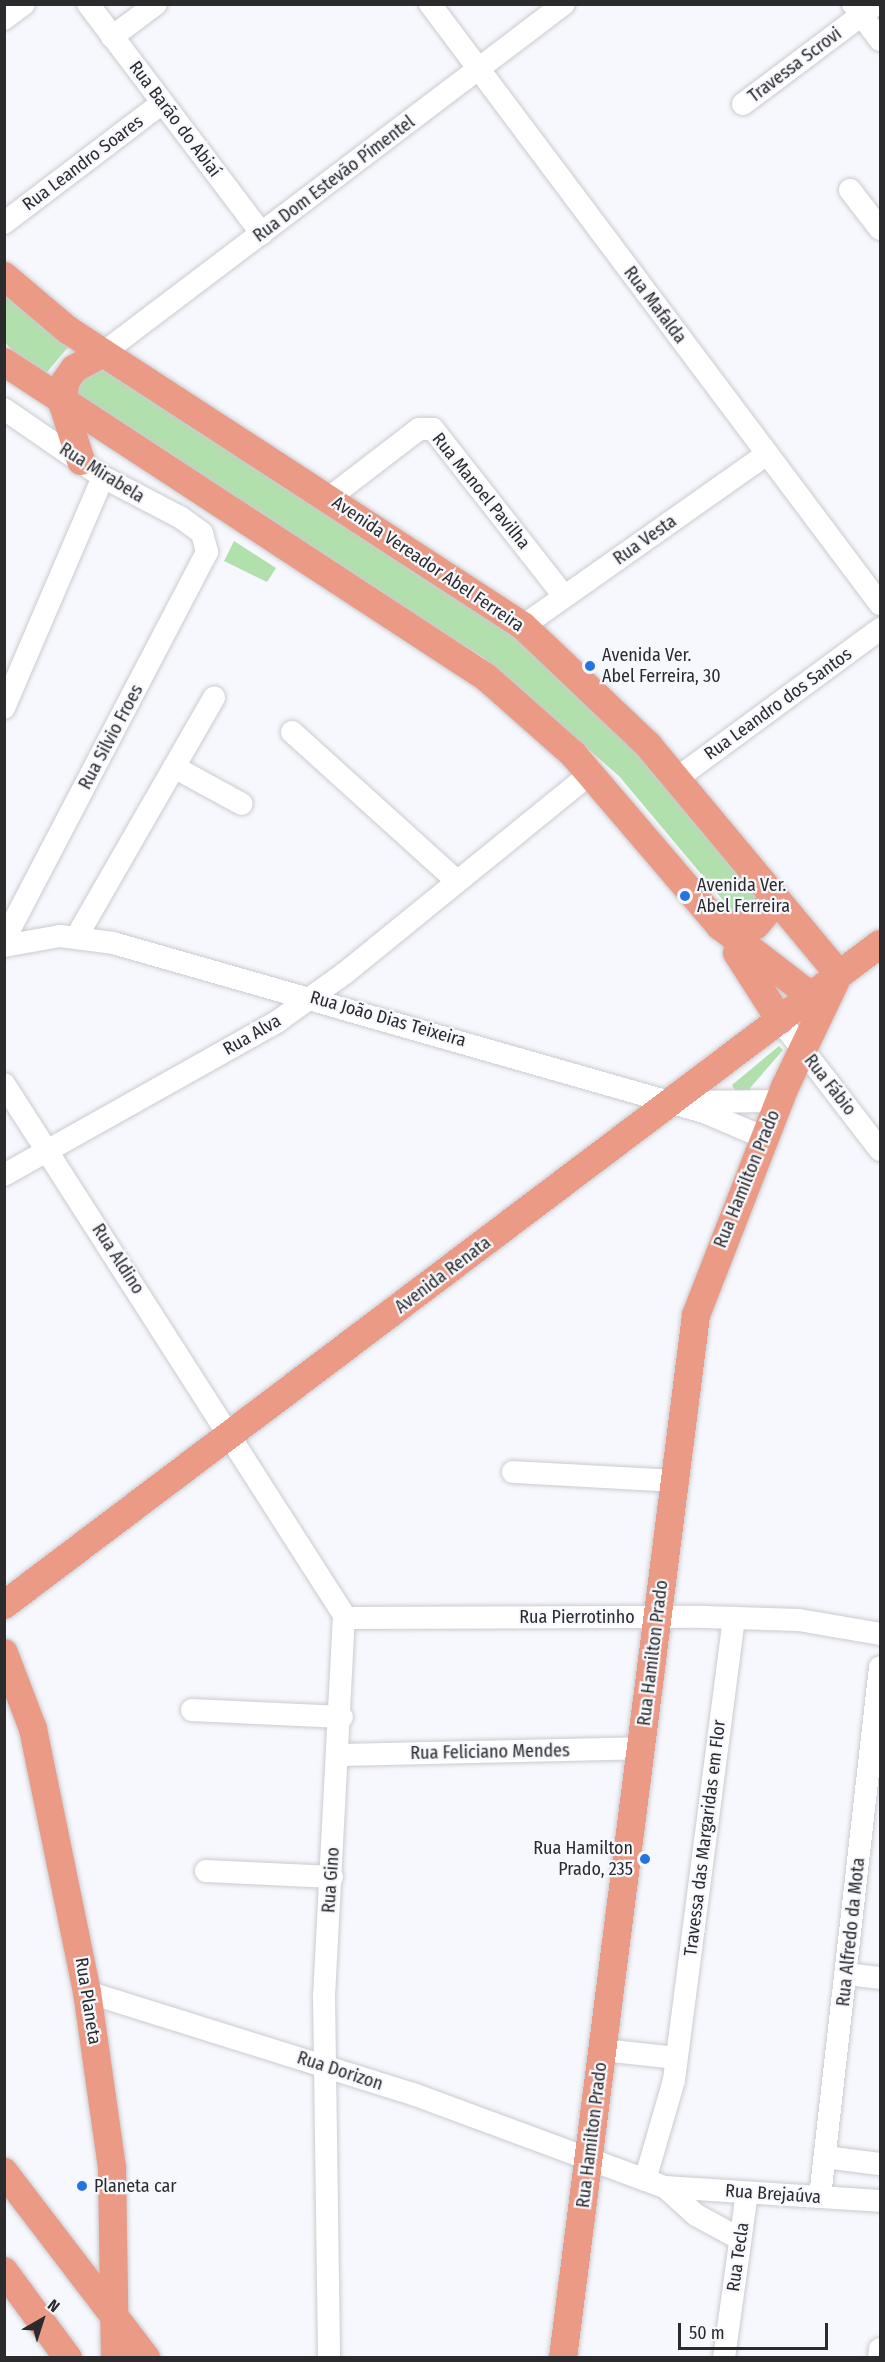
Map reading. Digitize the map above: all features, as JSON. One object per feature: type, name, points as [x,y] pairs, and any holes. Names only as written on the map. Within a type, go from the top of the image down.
[{"type":"main road","name":"Avenida Vereador Abel Ferreira","points":[[4,276],[103,353],[523,626],[604,700],[676,779],[839,974]]},
{"type":"main road","points":[[81,461],[63,405],[65,382],[74,369],[103,353]]},
{"type":"main road","points":[[4,362],[63,405],[432,638],[534,718],[590,774],[720,926],[780,1020]]},
{"type":"main road","points":[[720,926],[756,925],[767,912],[771,893]]},
{"type":"main road","points":[[720,926],[812,996]]},
{"type":"main road","name":"Avenida Renata","points":[[4,1605],[673,1104],[880,944]]},
{"type":"main road","name":"Rua Hamilton Prado","points":[[563,2358],[696,1315],[779,1101],[839,974]]},
{"type":"main road","name":"Rua Planeta","points":[[4,1653],[13,1699],[87,1992],[110,2143],[115,2274],[115,2358]]},
{"type":"main road","points":[[4,2172],[146,2358]]},
{"type":"main road","points":[[4,2271],[68,2358]]},
{"type":"main road","points":[[88,2283],[103,2288],[115,2274]]},
{"type":"street","points":[[4,19],[24,4]]},
{"type":"street","name":"Rua Barão do Abiaí","points":[[88,4],[262,234]]},
{"type":"street","points":[[112,37],[156,4]]},
{"type":"street","name":"Rua Mafalda","points":[[430,4],[880,604]]},
{"type":"street","name":"Rua Dom Estevão Pímentel","points":[[103,353],[564,4]]},
{"type":"street","points":[[864,8],[880,40]]},
{"type":"street","name":"Travessa Scrovi","points":[[743,104],[864,8]]},
{"type":"street","name":"Rua Leandro Soares","points":[[4,223],[162,103]]},
{"type":"street","points":[[850,190],[880,229]]},
{"type":"street","name":"Rua Mirabela","points":[[4,409],[103,477],[202,533]]},
{"type":"street","name":"Rua Manoel Pavilha","points":[[329,498],[420,429],[433,429],[564,596]]},
{"type":"street","name":"Rua Vesta","points":[[523,626],[767,454]]},
{"type":"street","points":[[4,708],[103,477]]},
{"type":"street","name":"Rua Silvio Froes","points":[[4,940],[207,552],[202,533]]},
{"type":"street","name":"Rua Leandro dos Santos","points":[[676,779],[880,629]]},
{"type":"street","points":[[77,936],[214,698]]},
{"type":"street","points":[[292,732],[456,880]]},
{"type":"street","points":[[174,767],[242,804]]},
{"type":"street","name":"Rua Alva","points":[[4,1175],[312,997],[590,774]]},
{"type":"street","name":"Rua João Dias Teixeira","points":[[4,946],[77,936],[312,997],[673,1104],[765,1138]]},
{"type":"street","name":"Rua Fábio","points":[[780,1020],[880,1150]]},
{"type":"street","name":"Rua Aldino","points":[[4,1084],[231,1434]]},
{"type":"street","points":[[673,1104],[779,1101]]},
{"type":"street","points":[[231,1434],[344,1618]]},
{"type":"street","points":[[513,1472],[674,1480]]},
{"type":"street","name":"Rua Pierrotinho","points":[[344,1618],[734,1618],[835,1624],[880,1634]]},
{"type":"street","name":"Rua Gino","points":[[329,2358],[325,2066],[332,1877],[342,1717],[344,1618]]},
{"type":"street","name":"Travessa das Margaridas em Flor","points":[[655,2183],[677,2058],[734,1618]]},
{"type":"street","name":"Rua Alfredo da Mota","points":[[820,2197],[880,1667]]},
{"type":"street","points":[[192,1710],[342,1717]]},
{"type":"street","name":"Rua Feliciano Mendes","points":[[340,1755],[641,1748]]},
{"type":"street","points":[[206,1871],[332,1877]]},
{"type":"street","points":[[847,1974],[880,1978]]},
{"type":"street","name":"Rua Dorizon","points":[[87,1992],[325,2066],[590,2157]]},
{"type":"street","points":[[603,2050],[677,2058]]},
{"type":"street","name":"Rua Brejaúva","points":[[590,2157],[655,2183],[747,2193],[880,2201]]},
{"type":"street","points":[[825,2157],[880,2163]]},
{"type":"street","name":"Rua Brejaúva","points":[[655,2183],[696,2215],[740,2239]]},
{"type":"street","name":"Rua Tecla","points":[[724,2358],[747,2193]]},
{"type":"street","points":[[879,2358],[880,2349]]},
{"type":"green space","points":[[4,285],[70,345],[42,378],[5,343]]},
{"type":"green space","points":[[97,358],[518,629],[658,762],[760,898],[738,918],[619,776],[484,658],[69,403]]},
{"type":"green space","points":[[234,541],[276,568],[267,582],[224,561]]},
{"type":"green space","points":[[779,1046],[783,1050],[750,1088],[754,1100],[740,1099],[732,1085]]},
{"type":"place","name":"Avenida Ver. Abel Ferreira, 30","points":[[590,666]]},
{"type":"place","name":"Avenida Ver. Abel Ferreira","points":[[685,896]]},
{"type":"place","name":"Rua Hamilton Prado, 235","points":[[645,1859]]},
{"type":"place","name":"Planeta car","points":[[82,2186]]}]
